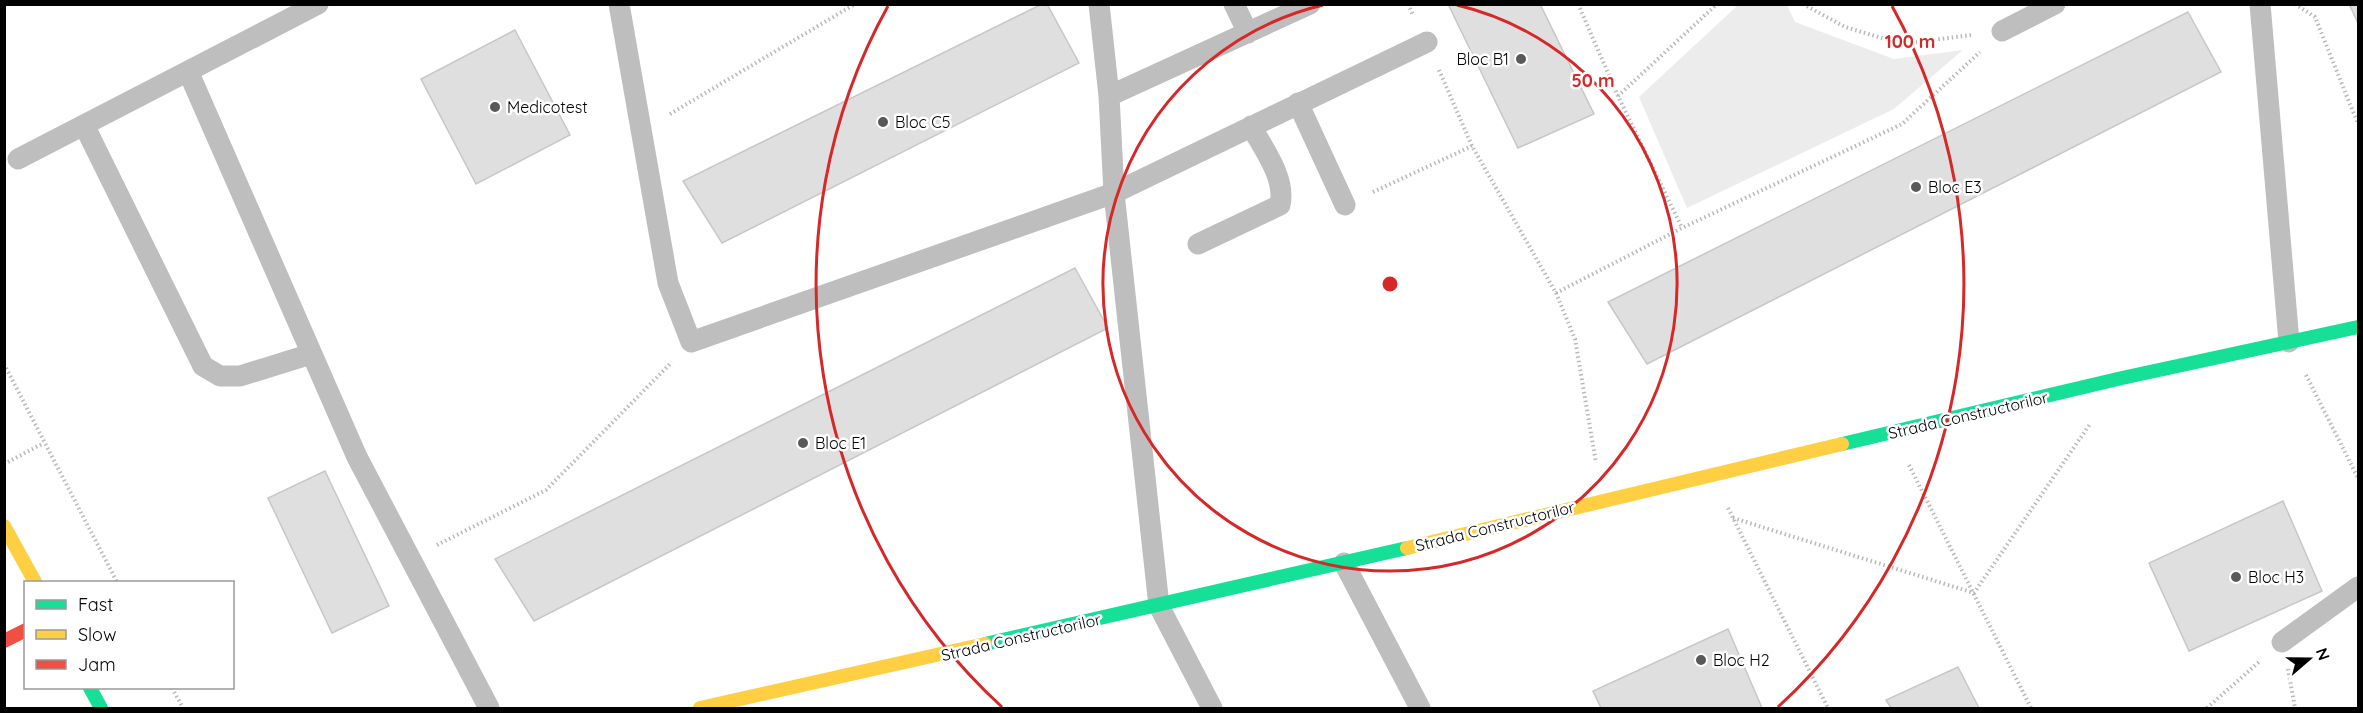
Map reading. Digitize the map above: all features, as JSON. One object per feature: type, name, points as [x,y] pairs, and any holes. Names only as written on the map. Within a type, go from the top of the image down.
[{"type":"street","name":"Strada Constructorilor","points":[[700,708],[1159,606],[2122,378],[2358,327]]},
{"type":"street","points":[[4,526],[33,581]]},
{"type":"street","points":[[4,641],[24,631]]},
{"type":"street","points":[[91,689],[101,708]]},
{"type":"lane","points":[[18,159],[318,4]]},
{"type":"lane","points":[[619,4],[668,283],[691,342],[1114,193],[1427,42]]},
{"type":"lane","points":[[1099,4],[1109,96],[1114,193],[1159,606],[1212,708]]},
{"type":"lane","points":[[1234,4],[1248,33]]},
{"type":"lane","points":[[1109,96],[1310,4]]},
{"type":"lane","points":[[2002,30],[2055,4]]},
{"type":"lane","points":[[2260,4],[2289,342]]},
{"type":"lane","points":[[188,71],[357,457],[489,708]]},
{"type":"lane","points":[[1298,103],[1345,205]]},
{"type":"lane","points":[[84,124],[203,366],[220,376],[240,376],[311,354]]},
{"type":"lane","points":[[1198,244],[1280,205],[1283,193],[1278,175],[1251,126]]},
{"type":"lane","points":[[1344,563],[1420,708]]},
{"type":"lane","points":[[2282,642],[2358,587]]},
{"type":"path","points":[[640,132],[855,4]]},
{"type":"path","points":[[1408,4],[1472,146],[1556,293],[1575,339],[1602,500]]},
{"type":"path","points":[[1578,4],[1618,96],[1682,228]]},
{"type":"path","points":[[1618,96],[1718,4]]},
{"type":"path","points":[[1803,4],[1845,27],[1902,44],[2002,30]]},
{"type":"path","points":[[2295,4],[2315,17],[2358,124]]},
{"type":"path","points":[[1556,293],[1682,228],[1902,124],[2002,30]]},
{"type":"path","points":[[1345,205],[1472,146]]},
{"type":"path","points":[[410,559],[546,490],[691,342]]},
{"type":"path","points":[[2289,342],[2358,478]]},
{"type":"path","points":[[4,364],[116,581]]},
{"type":"path","points":[[1974,593],[2122,378]]},
{"type":"path","points":[[1892,433],[2031,708]]},
{"type":"path","points":[[4,464],[44,442]]},
{"type":"path","points":[[1714,474],[1732,518],[1828,708]]},
{"type":"path","points":[[1732,518],[1974,593]]},
{"type":"path","points":[[2207,708],[2282,642]]},
{"type":"path","points":[[2282,642],[2295,708]]},
{"type":"path","points":[[173,689],[183,708]]},
{"type":"shaded area","points":[[1738,5],[1787,5],[1795,22],[1894,59],[1963,50],[1894,109],[1687,208],[1639,97]]},
{"type":"building","name":"Bloc C5","points":[[1042,4],[1047,4],[1079,63],[722,243],[683,181]]},
{"type":"building","name":"Bloc B1","points":[[1448,4],[1540,4],[1594,114],[1518,148]]},
{"type":"building","points":[[2349,4],[2358,4],[2358,23]]},
{"type":"building","name":"Bloc E3","points":[[2188,12],[2221,72],[1647,364],[1608,302]]},
{"type":"building","name":"Medicotest","points":[[515,30],[570,135],[476,184],[421,79]]},
{"type":"building","name":"Bloc E1","points":[[1075,268],[1108,328],[534,621],[495,559]]},
{"type":"building","points":[[325,471],[389,606],[332,633],[268,498]]},
{"type":"building","name":"Bloc H3","points":[[2283,501],[2322,591],[2189,651],[2149,563]]},
{"type":"building","name":"Bloc H2","points":[[1728,629],[1762,708],[1601,708],[1593,691]]},
{"type":"building","points":[[1958,667],[1979,708],[1891,708],[1886,700]]},
{"type":"traffic: fast","points":[[1842,444],[2122,378],[2358,327]]},
{"type":"traffic: fast","points":[[985,644],[1407,548]]},
{"type":"traffic: fast","points":[[91,689],[101,708]]},
{"type":"traffic: slow","points":[[1407,548],[1842,444]]},
{"type":"traffic: slow","points":[[4,526],[34,581]]},
{"type":"traffic: slow","points":[[700,708],[985,644]]},
{"type":"traffic: jam","points":[[4,641],[24,631]]},
{"type":"place","name":"Bloc B1","points":[[1521,59]]},
{"type":"place","name":"Medicotest","points":[[495,107]]},
{"type":"place","name":"Bloc C5","points":[[883,122]]},
{"type":"place","name":"Bloc E3","points":[[1916,187]]},
{"type":"place","name":"Bloc E1","points":[[803,443]]},
{"type":"place","name":"Bloc H3","points":[[2236,577]]},
{"type":"place","name":"Bloc H2","points":[[1701,660]]}]
